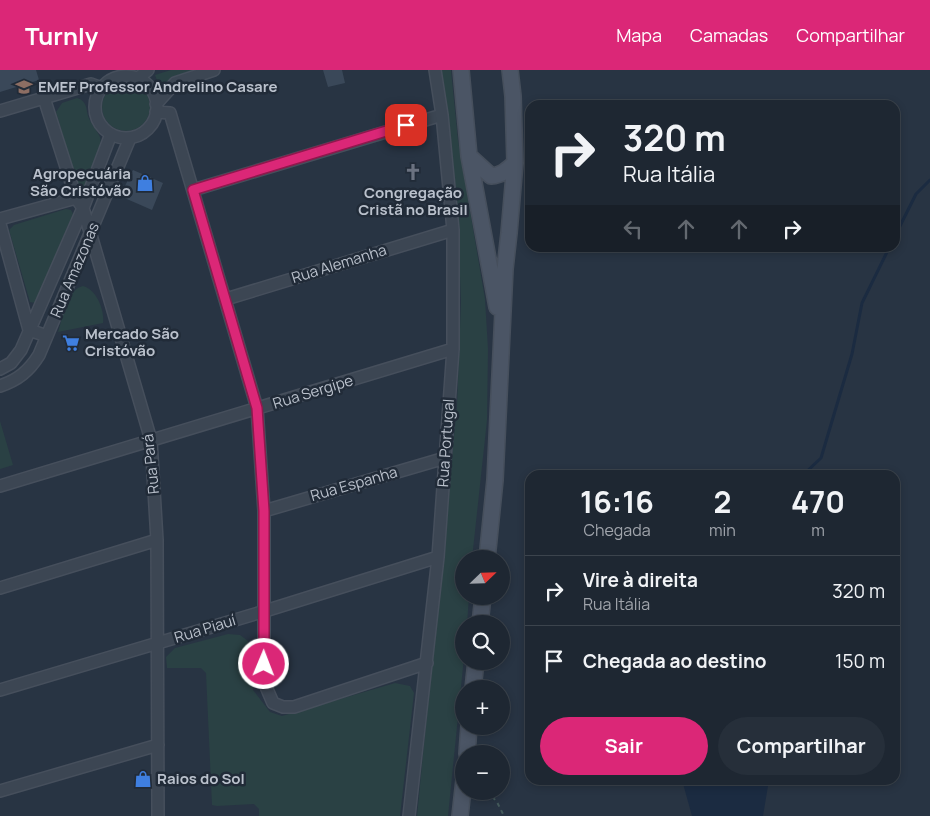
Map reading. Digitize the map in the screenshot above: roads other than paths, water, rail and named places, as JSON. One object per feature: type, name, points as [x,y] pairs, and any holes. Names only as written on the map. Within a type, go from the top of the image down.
[{"type":"main road","points":[[461,70],[469,156],[501,331]]},
{"type":"main road","points":[[488,550],[495,480],[505,269],[510,234],[515,163],[513,96],[510,70]]},
{"type":"main road","points":[[469,156],[491,176],[498,176],[515,163]]},
{"type":"main road","points":[[460,816],[462,800]]},
{"type":"street","points":[[148,70],[108,82],[97,96],[95,104],[96,113],[104,129],[111,134],[117,137],[130,138],[138,136],[150,126],[156,108],[175,83],[214,70]]},
{"type":"street","name":"Rua Portugal","points":[[409,816],[438,557],[453,349],[453,230],[442,114],[435,70]]},
{"type":"street","points":[[129,75],[150,89],[156,108]]},
{"type":"street","points":[[0,111],[91,84],[102,88]]},
{"type":"street","name":"Rua Pará","points":[[44,98],[76,198],[83,208],[151,440],[157,540],[158,816]]},
{"type":"street","points":[[156,108],[170,113],[257,408],[264,511],[264,682],[273,703],[294,707],[427,663]]},
{"type":"street","points":[[193,190],[442,114]]},
{"type":"street","name":"Rua Amazonas","points":[[0,369],[11,363],[21,350],[83,208],[111,134]]},
{"type":"street","name":"Rua Amazonas","points":[[0,386],[22,376],[31,368],[39,355],[130,138]]},
{"type":"street","points":[[0,219],[76,198]]},
{"type":"street","points":[[0,224],[29,330],[47,336]]},
{"type":"street","name":"Rua Alemanha","points":[[226,299],[453,230]]},
{"type":"street","name":"Rua Sergipe","points":[[0,486],[453,349]]},
{"type":"street","name":"Rua Espanha","points":[[264,511],[445,458]]},
{"type":"street","points":[[0,588],[157,540]]},
{"type":"street","name":"Rua Piauí","points":[[0,690],[438,557]]},
{"type":"street","points":[[0,790],[158,745]]},
{"type":"water","points":[[683,785],[768,785],[763,816],[692,816]]},
{"type":"waterway","points":[[900,226],[916,194],[930,180]]},
{"type":"waterway","points":[[808,470],[821,458],[852,354],[862,303],[887,252]]},
{"type":"place","name":"EMEF Professor Andrelino Casare","points":[[24,87]]},
{"type":"place","name":"Congregação Cristã no Brasil","points":[[413,172]]},
{"type":"place","name":"Agropecuária São Cristóvão","points":[[145,183]]},
{"type":"place","name":"Mercado São Cristóvão","points":[[71,343]]},
{"type":"place","name":"Raios do Sol","points":[[143,779]]}]
